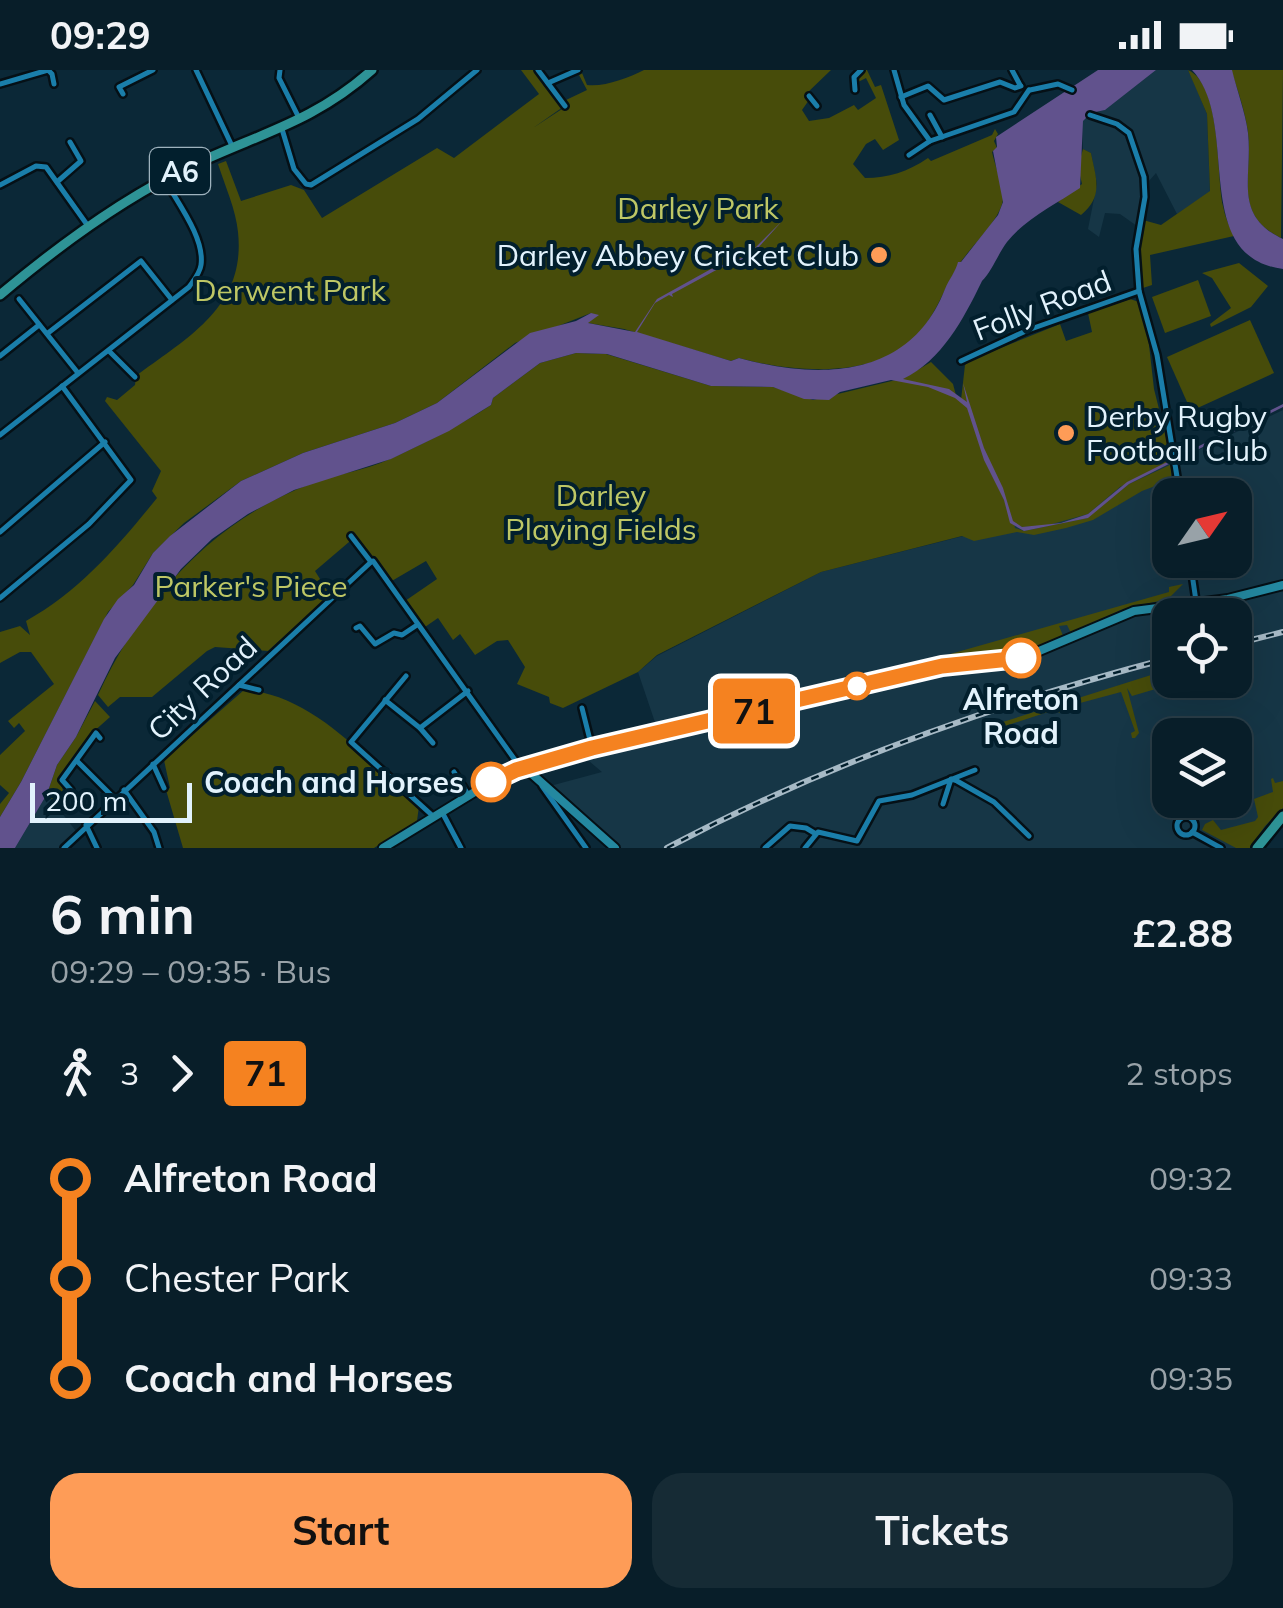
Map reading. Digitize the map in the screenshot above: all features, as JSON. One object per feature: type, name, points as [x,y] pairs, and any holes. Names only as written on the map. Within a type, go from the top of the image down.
[{"type":"main road","name":"A6","points":[[0,294],[89,228],[165,180],[334,102],[372,70]]},
{"type":"main road","points":[[1257,848],[1283,816]]},
{"type":"street","points":[[0,84],[48,70],[54,84]]},
{"type":"street","points":[[123,94],[119,87],[153,70]]},
{"type":"street","points":[[196,70],[233,148]]},
{"type":"street","points":[[280,70],[285,91],[300,120]]},
{"type":"street","points":[[282,129],[294,169],[311,185],[418,119],[477,70]]},
{"type":"street","points":[[538,70],[565,106]]},
{"type":"street","points":[[548,83],[578,70]]},
{"type":"street","points":[[855,90],[854,78],[861,70]]},
{"type":"street","points":[[894,70],[900,97],[929,140]]},
{"type":"street","points":[[1012,70],[1021,86],[1029,90],[1058,84],[1072,90]]},
{"type":"street","points":[[900,97],[932,86],[944,100],[1000,82],[1015,88],[1021,86]]},
{"type":"street","points":[[909,155],[929,140],[1014,112],[1029,90]]},
{"type":"street","points":[[810,96],[817,106]]},
{"type":"street","points":[[930,115],[942,138]]},
{"type":"street","points":[[1090,115],[1130,133],[1144,176],[1145,197],[1136,249],[1139,291],[1157,355],[1177,478]]},
{"type":"street","points":[[57,182],[84,161],[70,142]]},
{"type":"street","points":[[0,185],[40,166],[48,169],[89,228]]},
{"type":"street","points":[[0,435],[194,279],[201,265],[196,238],[165,180]]},
{"type":"street","points":[[48,334],[142,262],[172,300]]},
{"type":"street","name":"Folly Road","points":[[961,360],[1028,330],[1139,291]]},
{"type":"street","points":[[20,298],[78,373]]},
{"type":"street","points":[[0,356],[39,324]]},
{"type":"street","points":[[109,350],[135,377]]},
{"type":"street","points":[[0,598],[90,524],[132,477],[62,386]]},
{"type":"street","points":[[0,532],[105,442]]},
{"type":"street","points":[[350,536],[373,561],[515,760],[615,848]]},
{"type":"street","name":"City Road","points":[[64,848],[371,562]]},
{"type":"street","points":[[1231,598],[1283,585]]},
{"type":"street","points":[[387,847],[497,778],[524,767],[942,666],[1025,657],[1119,616],[1152,608]]},
{"type":"street","points":[[356,628],[360,626],[374,644],[394,634],[402,635],[417,625]]},
{"type":"street","points":[[406,676],[351,742],[438,815],[461,848]]},
{"type":"street","points":[[239,685],[259,690]]},
{"type":"street","points":[[420,728],[468,691]]},
{"type":"street","points":[[387,702],[434,743]]},
{"type":"street","points":[[582,708],[592,748]]},
{"type":"street","points":[[71,790],[62,780],[96,733],[100,738]]},
{"type":"street","points":[[77,760],[114,798]]},
{"type":"street","points":[[153,764],[164,788]]},
{"type":"street","points":[[766,848],[788,828],[801,826],[816,834],[826,832],[857,841],[875,805],[975,770]]},
{"type":"street","points":[[454,772],[469,796]]},
{"type":"street","points":[[965,774],[969,786]]},
{"type":"street","points":[[951,779],[994,802],[1029,836]]},
{"type":"street","points":[[943,804],[951,779]]},
{"type":"street","points":[[542,786],[586,848]]},
{"type":"street","points":[[124,790],[154,832],[159,848]]},
{"type":"street","points":[[1011,832],[1016,824]]},
{"type":"street","points":[[86,825],[97,848]]},
{"type":"street","points":[[1192,832],[1221,848]]},
{"type":"street","points":[[805,848],[816,834]]},
{"type":"shaded area","points":[[1098,70],[1156,70],[1105,110],[1091,113],[1083,121],[1080,188],[1014,234],[950,338],[929,361],[903,379],[949,389],[967,402],[963,383],[1013,521],[1022,527],[1061,523],[1088,514],[1127,482],[1283,407],[1129,484],[1088,518],[1024,531],[1010,523],[967,408],[955,398],[928,387],[891,380],[840,392],[829,400],[804,399],[773,387],[711,386],[607,354],[576,353],[540,363],[493,398],[491,405],[449,431],[391,459],[294,490],[212,539],[181,569],[115,658],[76,737],[57,765],[47,794],[15,848],[0,848],[0,817],[104,619],[134,585],[153,553],[241,481],[303,453],[395,423],[437,403],[530,333],[591,313],[599,315],[588,323],[635,332],[657,299],[711,269],[747,256],[783,220],[749,258],[720,268],[672,294],[673,297],[669,295],[655,303],[637,332],[731,361],[739,358],[800,369],[859,366],[886,356],[909,341],[929,319],[958,262],[998,215],[1003,202],[993,151],[997,147],[996,137]]},
{"type":"shaded area","points":[[1156,70],[1188,70],[1192,78],[1207,114],[1210,192],[1177,214],[1156,173],[1148,182],[1143,220],[1137,219],[1137,226],[1120,214],[1105,213],[1099,237],[1088,229],[1097,184],[1091,153],[1083,149],[1082,121],[1091,113],[1105,110]]},
{"type":"shaded area","points":[[1192,70],[1232,70],[1248,133],[1251,207],[1267,229],[1283,239],[1283,269],[1254,259],[1236,240],[1226,214],[1214,121],[1206,93]]},
{"type":"shaded area","points":[[1283,410],[1283,807],[1249,848],[621,848],[550,786],[602,772],[583,756],[661,740],[638,672],[657,656],[821,572],[1078,507]]},
{"type":"shaded area","points":[[47,794],[79,835],[67,848],[15,848]]},
{"type":"green space","name":"Darley Park","points":[[521,70],[538,70],[563,107],[533,128],[565,107],[566,100],[587,90],[579,75],[582,73],[587,85],[594,85],[644,70],[831,70],[806,94],[809,100],[802,110],[809,121],[829,118],[854,105],[858,110],[876,98],[866,78],[858,82],[857,70],[867,70],[875,87],[881,85],[899,140],[883,150],[875,139],[866,144],[853,164],[865,178],[890,175],[928,158],[931,161],[992,135],[995,129],[997,148],[992,152],[1002,205],[958,266],[921,330],[897,351],[876,361],[806,369],[739,358],[731,361],[624,329],[588,323],[591,313],[515,343],[437,403],[395,423],[303,453],[241,481],[184,523],[153,553],[133,585],[108,612],[0,817],[0,804],[9,793],[0,785],[0,755],[25,731],[19,723],[14,728],[8,721],[54,684],[31,652],[20,652],[0,663],[0,632],[20,626],[30,635],[26,621],[81,581],[157,498],[152,491],[161,471],[105,401],[107,397],[117,400],[135,385],[136,376],[193,333],[210,317],[233,281],[238,232],[218,164],[226,161],[241,201],[291,185],[304,190],[322,218],[437,148],[454,158],[539,94]]},
{"type":"green space","points":[[1188,70],[1199,79],[1212,111],[1223,206],[1234,236],[1150,255],[1152,285],[1143,288],[1143,220],[1161,225],[1210,191],[1207,114]]},
{"type":"green space","points":[[1231,70],[1283,70],[1281,238],[1256,218],[1250,206],[1248,132]]},
{"type":"green space","points":[[1083,149],[1091,153],[1096,194],[1081,215],[1058,202],[1082,184],[1078,167]]},
{"type":"green space","points":[[1239,263],[1268,286],[1251,307],[1211,327],[1231,308],[1212,278],[1202,273]]},
{"type":"green space","points":[[1198,280],[1211,316],[1165,333],[1152,297]]},
{"type":"green space","name":"Darley Playing Fields","points":[[1130,299],[1139,302],[1172,461],[1120,487],[1088,514],[1045,526],[1022,527],[1014,523],[1015,528],[1024,531],[1087,518],[1129,484],[1172,464],[1171,478],[1152,478],[1152,487],[1093,520],[1034,535],[1017,532],[974,541],[962,536],[821,572],[657,655],[638,672],[563,708],[550,703],[549,697],[517,684],[525,667],[508,640],[497,641],[475,655],[460,634],[453,640],[438,618],[425,627],[405,601],[437,579],[426,561],[390,582],[352,534],[349,542],[315,571],[330,595],[268,651],[215,647],[152,697],[120,697],[108,707],[98,695],[135,628],[183,568],[211,542],[275,500],[310,484],[380,463],[442,434],[491,405],[493,398],[540,363],[576,353],[606,354],[711,386],[773,387],[813,400],[904,378],[931,362],[953,384],[957,399],[961,400],[965,365],[973,359],[1060,324],[1066,341],[1092,332],[1088,313]]},
{"type":"green space","points":[[1250,320],[1274,373],[1191,411],[1167,357]]},
{"type":"green space","points":[[1183,584],[1169,598],[1152,598],[1152,603],[1123,609],[1071,633],[1067,625],[1059,626],[1064,638],[1044,645],[902,671],[901,668],[1169,592],[1169,587]]},
{"type":"green space","points":[[1152,675],[1152,690],[1132,696],[1127,688],[1139,733],[1135,738],[1121,692],[1069,706],[1059,713],[1057,709],[993,730],[990,726]]},
{"type":"green space","points":[[244,690],[270,694],[294,704],[339,733],[419,806],[417,821],[374,848],[183,848],[166,790],[170,788],[164,760]]},
{"type":"green space","points":[[95,701],[110,717],[92,733],[59,780],[63,790],[53,801],[47,794],[57,765]]},
{"type":"green space","points":[[1273,778],[1275,783],[1283,781],[1283,808],[1250,848],[1236,848],[1202,830],[1213,820],[1221,830],[1255,821],[1258,817],[1254,799],[1273,792]]},
{"type":"railway","points":[[1252,640],[1283,632]]},
{"type":"railway","points":[[667,848],[788,789],[913,738],[1152,663]]},
{"type":"bus line","name":"71","points":[[491,782],[516,770],[592,748],[942,666],[1021,658]]},
{"type":"place","name":"Darley Abbey Cricket Club","points":[[879,255]]},
{"type":"place","name":"Derby Rugby Football Club","points":[[1066,433]]},
{"type":"place","name":"Alfreton Road","points":[[1021,658]]},
{"type":"place","name":"Coach and Horses","points":[[491,782]]},
{"type":"park label","name":"Derwent Park","points":[[290,290]]},
{"type":"park label","name":"Parker's Piece","points":[[251,586]]}]
